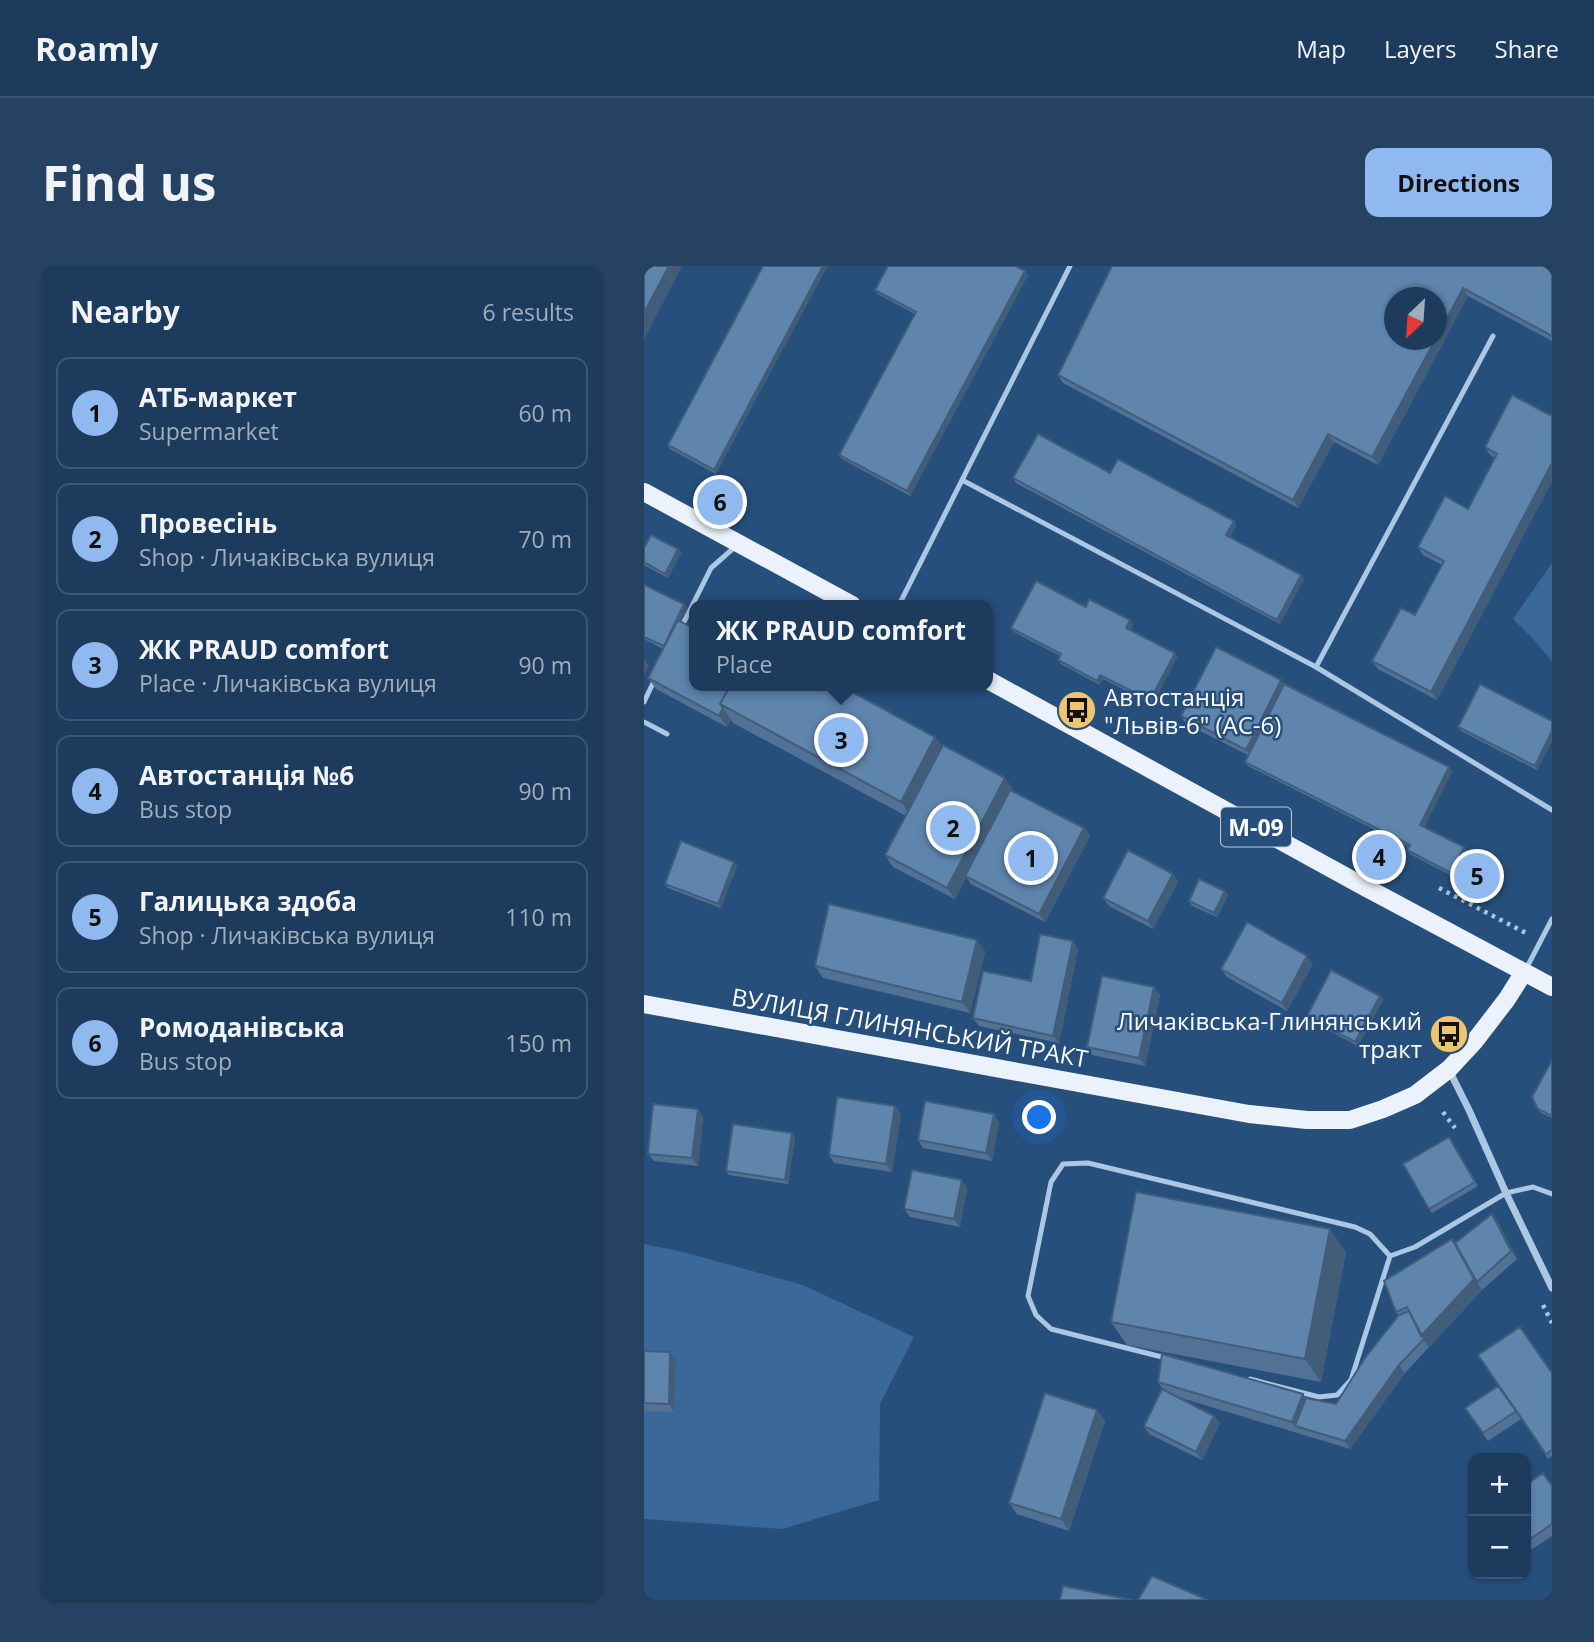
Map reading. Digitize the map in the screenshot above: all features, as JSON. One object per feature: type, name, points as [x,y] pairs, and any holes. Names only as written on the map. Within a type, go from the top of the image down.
[{"type":"main road","points":[[644,492],[843,600]]},
{"type":"main road","name":"М-09","points":[[993,683],[1552,987]]},
{"type":"main road","name":"ВУЛИЦЯ ГЛИНЯНСЬКИЙ ТРАКТ","points":[[644,1004],[1249,1114],[1307,1120],[1350,1120],[1415,1096],[1449,1069],[1490,1022],[1524,972]]},
{"type":"street","points":[[1449,1069],[1552,1288]]},
{"type":"lane","points":[[902,600],[1070,266]]},
{"type":"lane","points":[[1315,667],[1493,336]]},
{"type":"lane","points":[[962,480],[1315,667],[1552,810]]},
{"type":"lane","points":[[695,600],[711,568],[738,544]]},
{"type":"lane","points":[[680,629],[689,611]]},
{"type":"lane","points":[[644,702],[656,678]]},
{"type":"lane","points":[[644,722],[667,734]]},
{"type":"lane","points":[[1524,972],[1552,919]]},
{"type":"lane","points":[[1172,1359],[1051,1329],[1036,1315],[1028,1296],[1051,1182],[1063,1164],[1088,1163],[1355,1227],[1370,1234],[1390,1256]]},
{"type":"lane","points":[[1390,1256],[1415,1247],[1506,1193],[1533,1187],[1552,1194]]},
{"type":"lane","points":[[1239,1376],[1319,1396],[1337,1395],[1351,1380],[1390,1256]]},
{"type":"path","points":[[1439,888],[1541,940]]},
{"type":"shaded area","points":[[1552,563],[1552,662],[1513,619]]},
{"type":"shaded area","points":[[644,1244],[803,1285],[914,1337],[880,1404],[879,1500],[782,1529],[644,1519]]},
{"type":"building","points":[[644,266],[669,266],[644,313]]},
{"type":"building","points":[[763,266],[823,266],[714,470],[668,445]]},
{"type":"building","points":[[888,266],[1015,266],[1025,271],[907,491],[839,455],[916,312],[875,290]]},
{"type":"building","points":[[1112,266],[1544,266],[1552,270],[1552,336],[1463,288],[1447,318],[1447,287],[1384,287],[1384,350],[1430,350],[1372,457],[1328,434],[1293,500],[1058,375]]},
{"type":"building","points":[[1512,395],[1552,416],[1552,463],[1431,692],[1372,661],[1401,608],[1415,615],[1444,561],[1418,547],[1445,496],[1468,509],[1497,454],[1485,447]]},
{"type":"building","points":[[1038,434],[1110,473],[1118,459],[1234,521],[1226,535],[1301,575],[1277,620],[1013,478]]},
{"type":"building","points":[[651,535],[678,549],[665,574],[644,562],[644,548]]},
{"type":"building","points":[[1036,581],[1086,607],[1089,599],[1130,620],[1126,628],[1175,653],[1150,700],[1100,675],[1097,681],[1058,660],[1061,654],[1011,628]]},
{"type":"building","points":[[644,585],[684,604],[664,646],[644,637]]},
{"type":"building","points":[[678,620],[689,626],[689,691],[727,691],[720,704],[723,708],[719,716],[648,678]]},
{"type":"building","points":[[1216,647],[1281,680],[1246,750],[1181,716]]},
{"type":"building","points":[[1284,684],[1449,767],[1420,825],[1464,847],[1451,873],[1407,850],[1410,845],[1245,762]]},
{"type":"building","points":[[1480,684],[1552,721],[1552,731],[1535,766],[1458,727]]},
{"type":"building","points":[[727,691],[850,691],[935,737],[901,802],[720,704]]},
{"type":"building","points":[[943,745],[1005,778],[947,888],[885,855]]},
{"type":"building","points":[[1010,790],[1084,828],[1039,914],[965,876]]},
{"type":"building","points":[[681,841],[734,862],[718,904],[665,884]]},
{"type":"building","points":[[1128,850],[1173,874],[1148,921],[1103,898]]},
{"type":"building","points":[[1469,854],[1492,867],[1480,889],[1457,877]]},
{"type":"building","points":[[1199,879],[1225,891],[1214,913],[1189,901]]},
{"type":"building","points":[[829,904],[977,940],[962,1002],[815,966]]},
{"type":"building","points":[[1247,922],[1307,956],[1282,1003],[1221,969]]},
{"type":"building","points":[[1040,934],[1073,941],[1053,1036],[973,1018],[983,971],[1031,981]]},
{"type":"building","points":[[1331,970],[1380,996],[1355,1042],[1307,1016]]},
{"type":"building","points":[[1102,976],[1154,987],[1139,1058],[1087,1047]]},
{"type":"building","points":[[1552,1060],[1552,1116],[1538,1109],[1532,1097]]},
{"type":"building","points":[[837,1097],[895,1106],[886,1164],[829,1155]]},
{"type":"building","points":[[925,1101],[994,1114],[986,1153],[918,1140]]},
{"type":"building","points":[[653,1104],[698,1109],[692,1158],[648,1154]]},
{"type":"building","points":[[733,1124],[792,1133],[785,1180],[726,1171]]},
{"type":"building","points":[[1449,1137],[1475,1182],[1429,1209],[1403,1164]]},
{"type":"building","points":[[912,1170],[962,1180],[954,1219],[904,1209]]},
{"type":"building","points":[[1136,1192],[1330,1229],[1305,1359],[1111,1322]]},
{"type":"building","points":[[1492,1214],[1511,1251],[1477,1282],[1455,1243]]},
{"type":"building","points":[[1452,1239],[1474,1279],[1421,1336],[1407,1307],[1396,1312],[1384,1281]]},
{"type":"building","points":[[1409,1311],[1424,1339],[1399,1365],[1345,1441],[1295,1426],[1306,1398],[1336,1404],[1365,1358],[1399,1315]]},
{"type":"building","points":[[1520,1327],[1552,1373],[1552,1450],[1546,1454],[1478,1355]]},
{"type":"building","points":[[644,1351],[670,1352],[669,1404],[644,1403]]},
{"type":"building","points":[[1162,1354],[1303,1394],[1292,1422],[1158,1382]]},
{"type":"building","points":[[1498,1386],[1516,1411],[1483,1433],[1465,1408]]},
{"type":"building","points":[[1162,1389],[1214,1416],[1196,1452],[1144,1426]]},
{"type":"building","points":[[1045,1393],[1097,1410],[1061,1519],[1009,1503]]},
{"type":"building","points":[[1543,1473],[1552,1486],[1552,1524],[1531,1539],[1531,1516],[1531,1481]]},
{"type":"building","points":[[1152,1576],[1208,1600],[1138,1600]]},
{"type":"building","points":[[1063,1586],[1132,1600],[1060,1600]]},
{"type":"place","name":"Ромоданівська","points":[[720,502]]},
{"type":"place","name":"Автостанція \"Львів-6\" (АС-6)","points":[[1077,710]]},
{"type":"place","name":"ЖК PRAUD comfort","points":[[841,740]]},
{"type":"place","name":"Провесінь","points":[[953,828]]},
{"type":"place","name":"Автостанція №6","points":[[1379,857]]},
{"type":"place","name":"АТБ-маркет","points":[[1031,858]]},
{"type":"place","name":"Галицька здоба","points":[[1477,876]]},
{"type":"place","name":"Личаківська-Глинянський тракт","points":[[1449,1034]]}]
